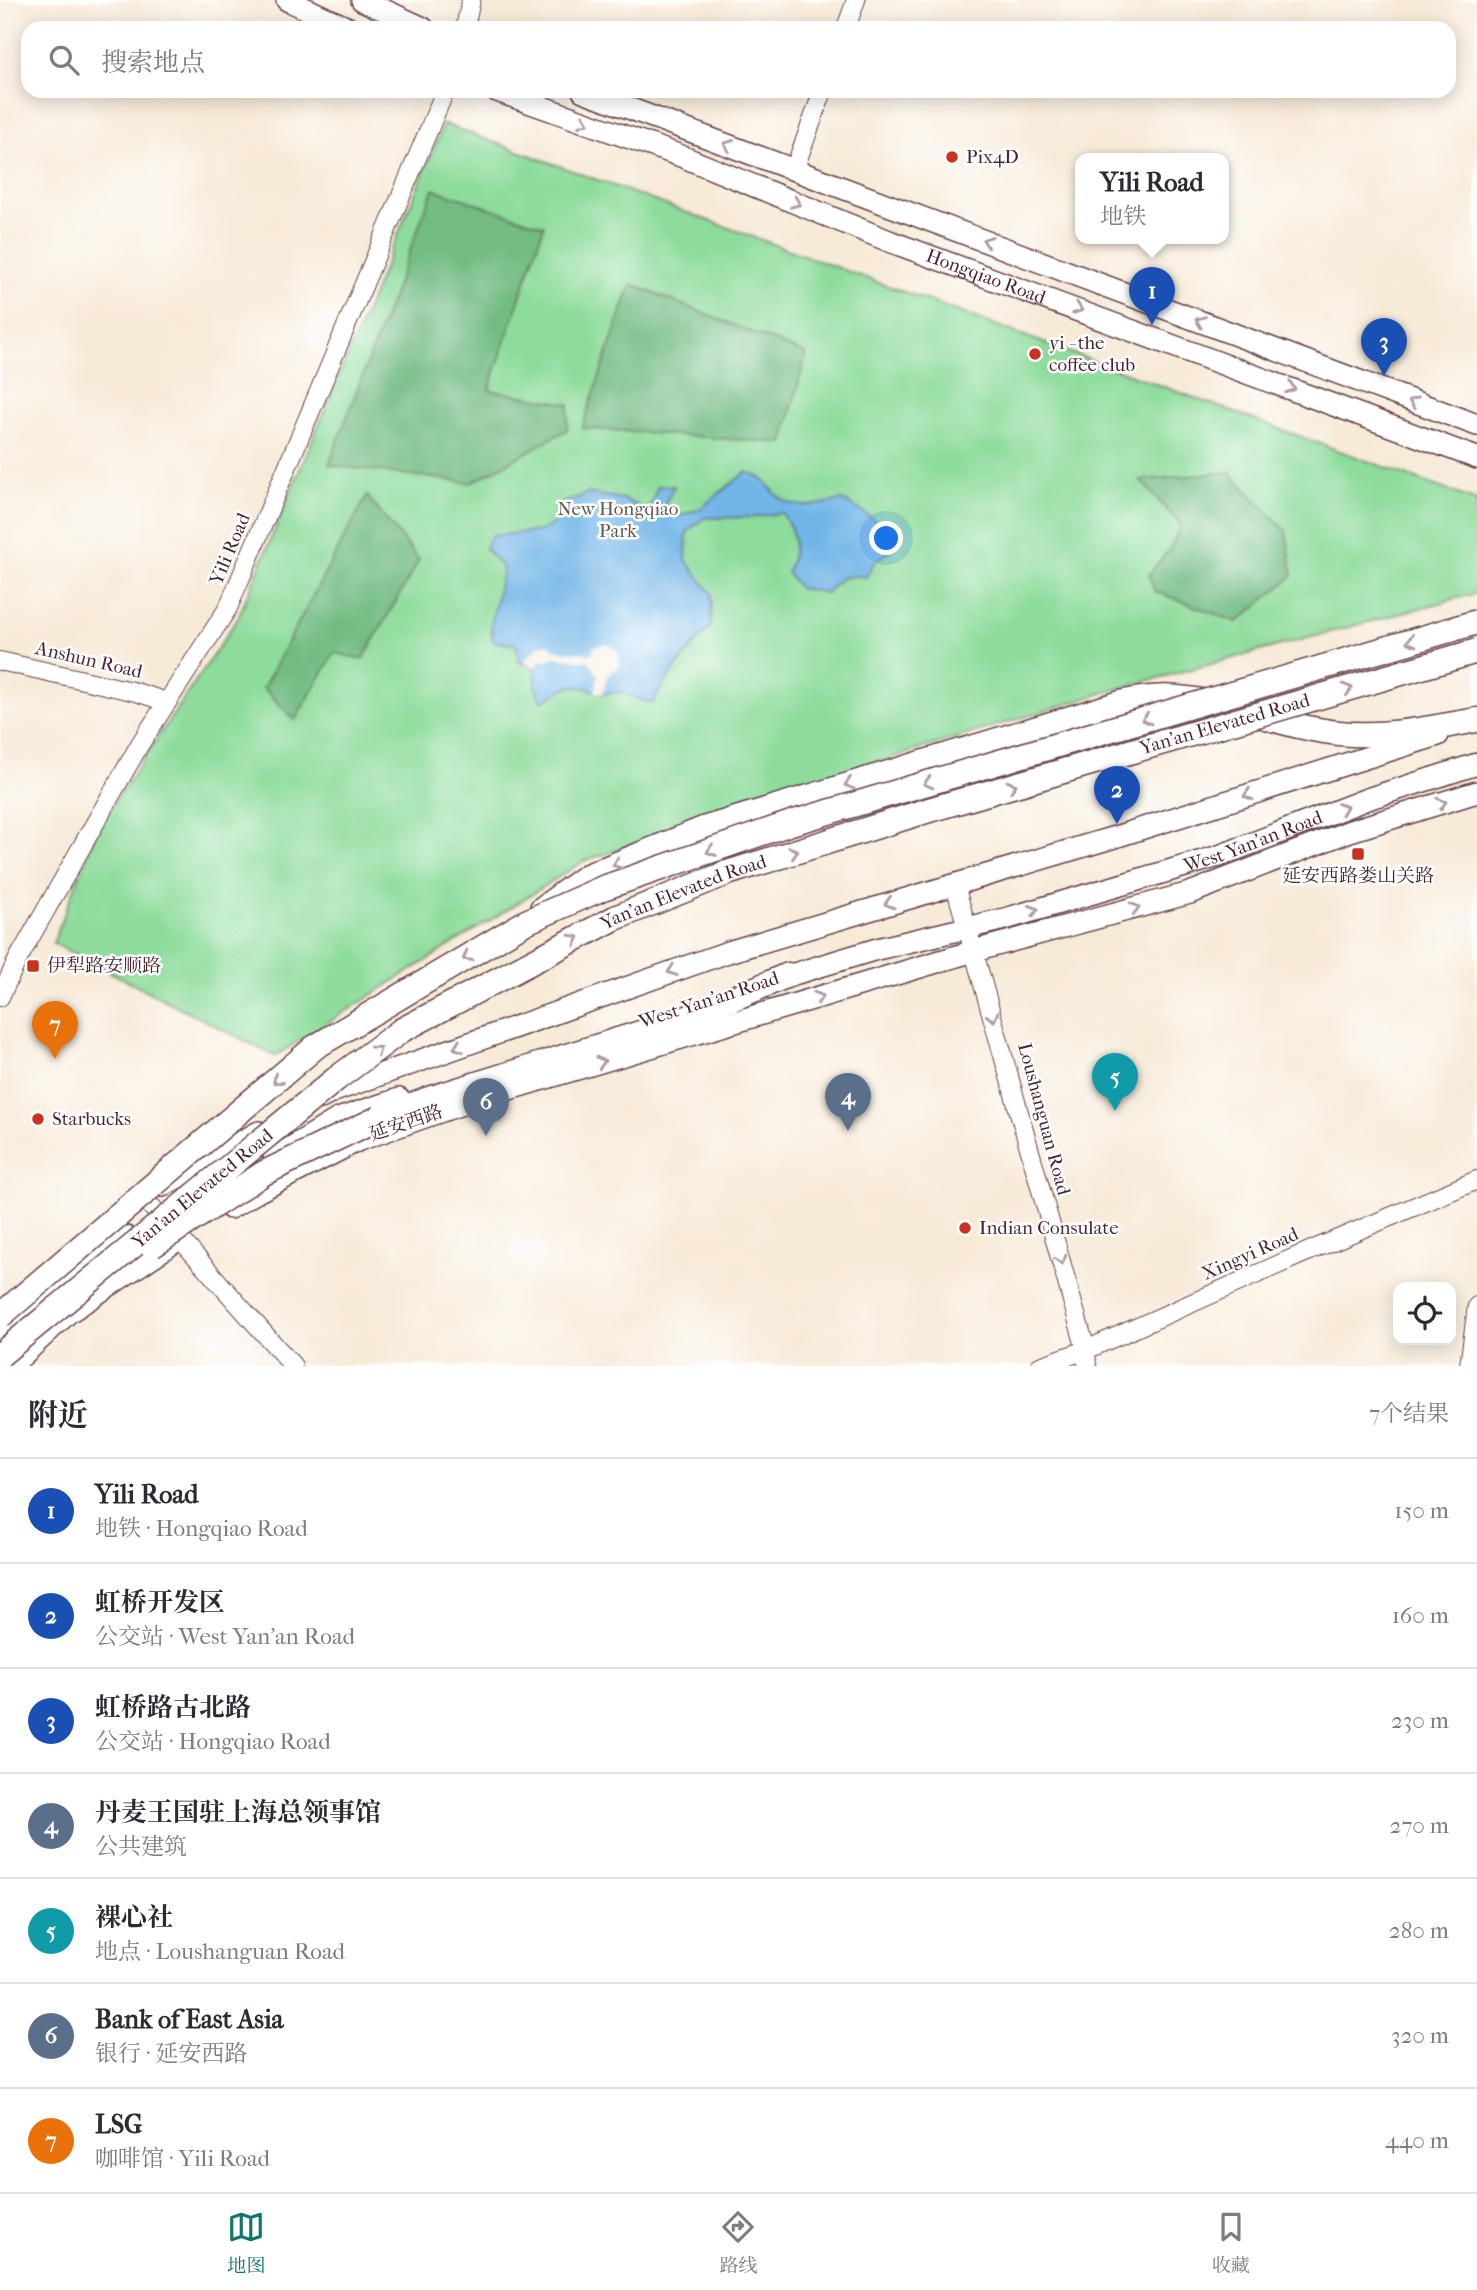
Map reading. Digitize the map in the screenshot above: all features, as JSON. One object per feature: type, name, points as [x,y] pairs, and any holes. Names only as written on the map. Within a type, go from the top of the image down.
[{"type":"highway","name":"Yan'an Elevated Road","points":[[0,1316],[315,1047],[526,922],[603,888],[791,822],[1477,622]]},
{"type":"highway","name":"Yan'an Elevated Road","points":[[0,1356],[326,1088],[402,1030],[615,918],[727,873],[916,814],[1477,651]]},
{"type":"highway","points":[[526,922],[587,876],[703,829],[1124,702],[1155,697],[1178,698],[1340,734],[1415,731],[1477,721]]},
{"type":"highway","points":[[65,1301],[264,1173],[379,1118],[429,1099],[685,1019],[788,975]]},
{"type":"main road","points":[[286,0],[332,21]]},
{"type":"main road","points":[[362,0],[407,21]]},
{"type":"main road","name":"Hongqiao Road","points":[[516,98],[681,156],[889,241],[1477,458]]},
{"type":"main road","name":"Hongqiao Road","points":[[602,98],[1477,425]]},
{"type":"main road","name":"West Yan'an Road","points":[[0,1356],[161,1219],[209,1160],[334,1091],[727,952],[1118,836],[1477,721]]},
{"type":"main road","name":"West Yan'an Road","points":[[0,1335],[161,1219],[338,1119],[788,975],[877,949],[968,928],[1219,856],[1367,799],[1477,764]]},
{"type":"main road","name":"West Yan'an Road","points":[[974,951],[1190,893],[1350,831],[1477,792]]},
{"type":"main road","name":"延安西路","points":[[10,1366],[68,1313],[161,1219],[259,1191],[359,1140],[491,1094],[974,951]]},
{"type":"main road","name":"West Yan'an Road","points":[[0,1300],[111,1214],[161,1219]]},
{"type":"street","points":[[466,21],[471,0]]},
{"type":"street","points":[[848,21],[856,0]]},
{"type":"street","name":"Yili Road","points":[[0,996],[140,744],[228,608],[441,98]]},
{"type":"street","points":[[794,170],[820,98]]},
{"type":"street","name":"Anshun Road","points":[[0,660],[136,692],[167,702]]},
{"type":"street","name":"Loushanguan Road","points":[[955,885],[1086,1358]]},
{"type":"street","name":"Xingyi Road","points":[[1040,1366],[1086,1358],[1300,1255],[1477,1180]]},
{"type":"street","points":[[161,1219],[293,1366]]},
{"type":"street","points":[[1469,1366],[1477,1306]]},
{"type":"green space","name":"New Hongqiao Park","points":[[444,124],[1477,501],[1477,593],[1106,692],[839,774],[584,861],[275,1056],[53,943],[99,825],[238,618]]},
{"type":"green space","points":[[433,189],[544,226],[489,390],[569,404],[567,430],[471,483],[329,465]]},
{"type":"green space","points":[[631,284],[806,354],[783,443],[582,428]]},
{"type":"green space","points":[[1229,472],[1286,531],[1293,576],[1237,622],[1154,591],[1149,574],[1170,549],[1181,525],[1140,480]]},
{"type":"green space","points":[[367,496],[419,560],[363,659],[334,653],[295,720],[263,688]]},
{"type":"water","points":[[746,472],[761,478],[777,495],[791,504],[808,506],[842,500],[880,525],[890,540],[892,549],[874,562],[866,577],[844,578],[835,583],[827,593],[799,588],[787,572],[793,556],[794,542],[791,528],[782,513],[755,517],[704,518],[687,532],[686,560],[712,594],[711,626],[679,664],[652,704],[621,692],[603,694],[587,688],[569,686],[542,701],[536,689],[535,668],[518,661],[517,645],[493,641],[491,626],[503,568],[485,548],[491,536],[540,531],[559,521],[556,506],[588,493],[623,499],[648,511],[658,486],[674,486],[663,508],[677,517],[701,508]]},
{"type":"pier","points":[[547,643],[555,650],[592,654],[595,646],[607,644],[618,651],[619,666],[607,676],[603,694],[595,692],[598,675],[590,661],[554,657],[547,661],[541,659],[535,667],[523,662],[539,646]]},
{"type":"place","name":"Pix4D","points":[[952,157]]},
{"type":"place","name":"Yili Road","points":[[1152,325]]},
{"type":"place","name":"yi - the coffee club","points":[[1035,354]]},
{"type":"place","name":"虹桥路古北路","points":[[1384,376]]},
{"type":"place","name":"虹桥开发区","points":[[1117,824]]},
{"type":"place","name":"延安西路娄山关路","points":[[1358,854]]},
{"type":"place","name":"伊犁路安顺路","points":[[33,966]]},
{"type":"place","name":"LSG","points":[[55,1059]]},
{"type":"place","name":"裸心社","points":[[1115,1111]]},
{"type":"place","name":"Starbucks","points":[[38,1119]]},
{"type":"place","name":"丹麦王国驻上海总领事馆","points":[[848,1131]]},
{"type":"place","name":"Bank of East Asia","points":[[486,1136]]},
{"type":"place","name":"Indian Consulate","points":[[965,1228]]}]
